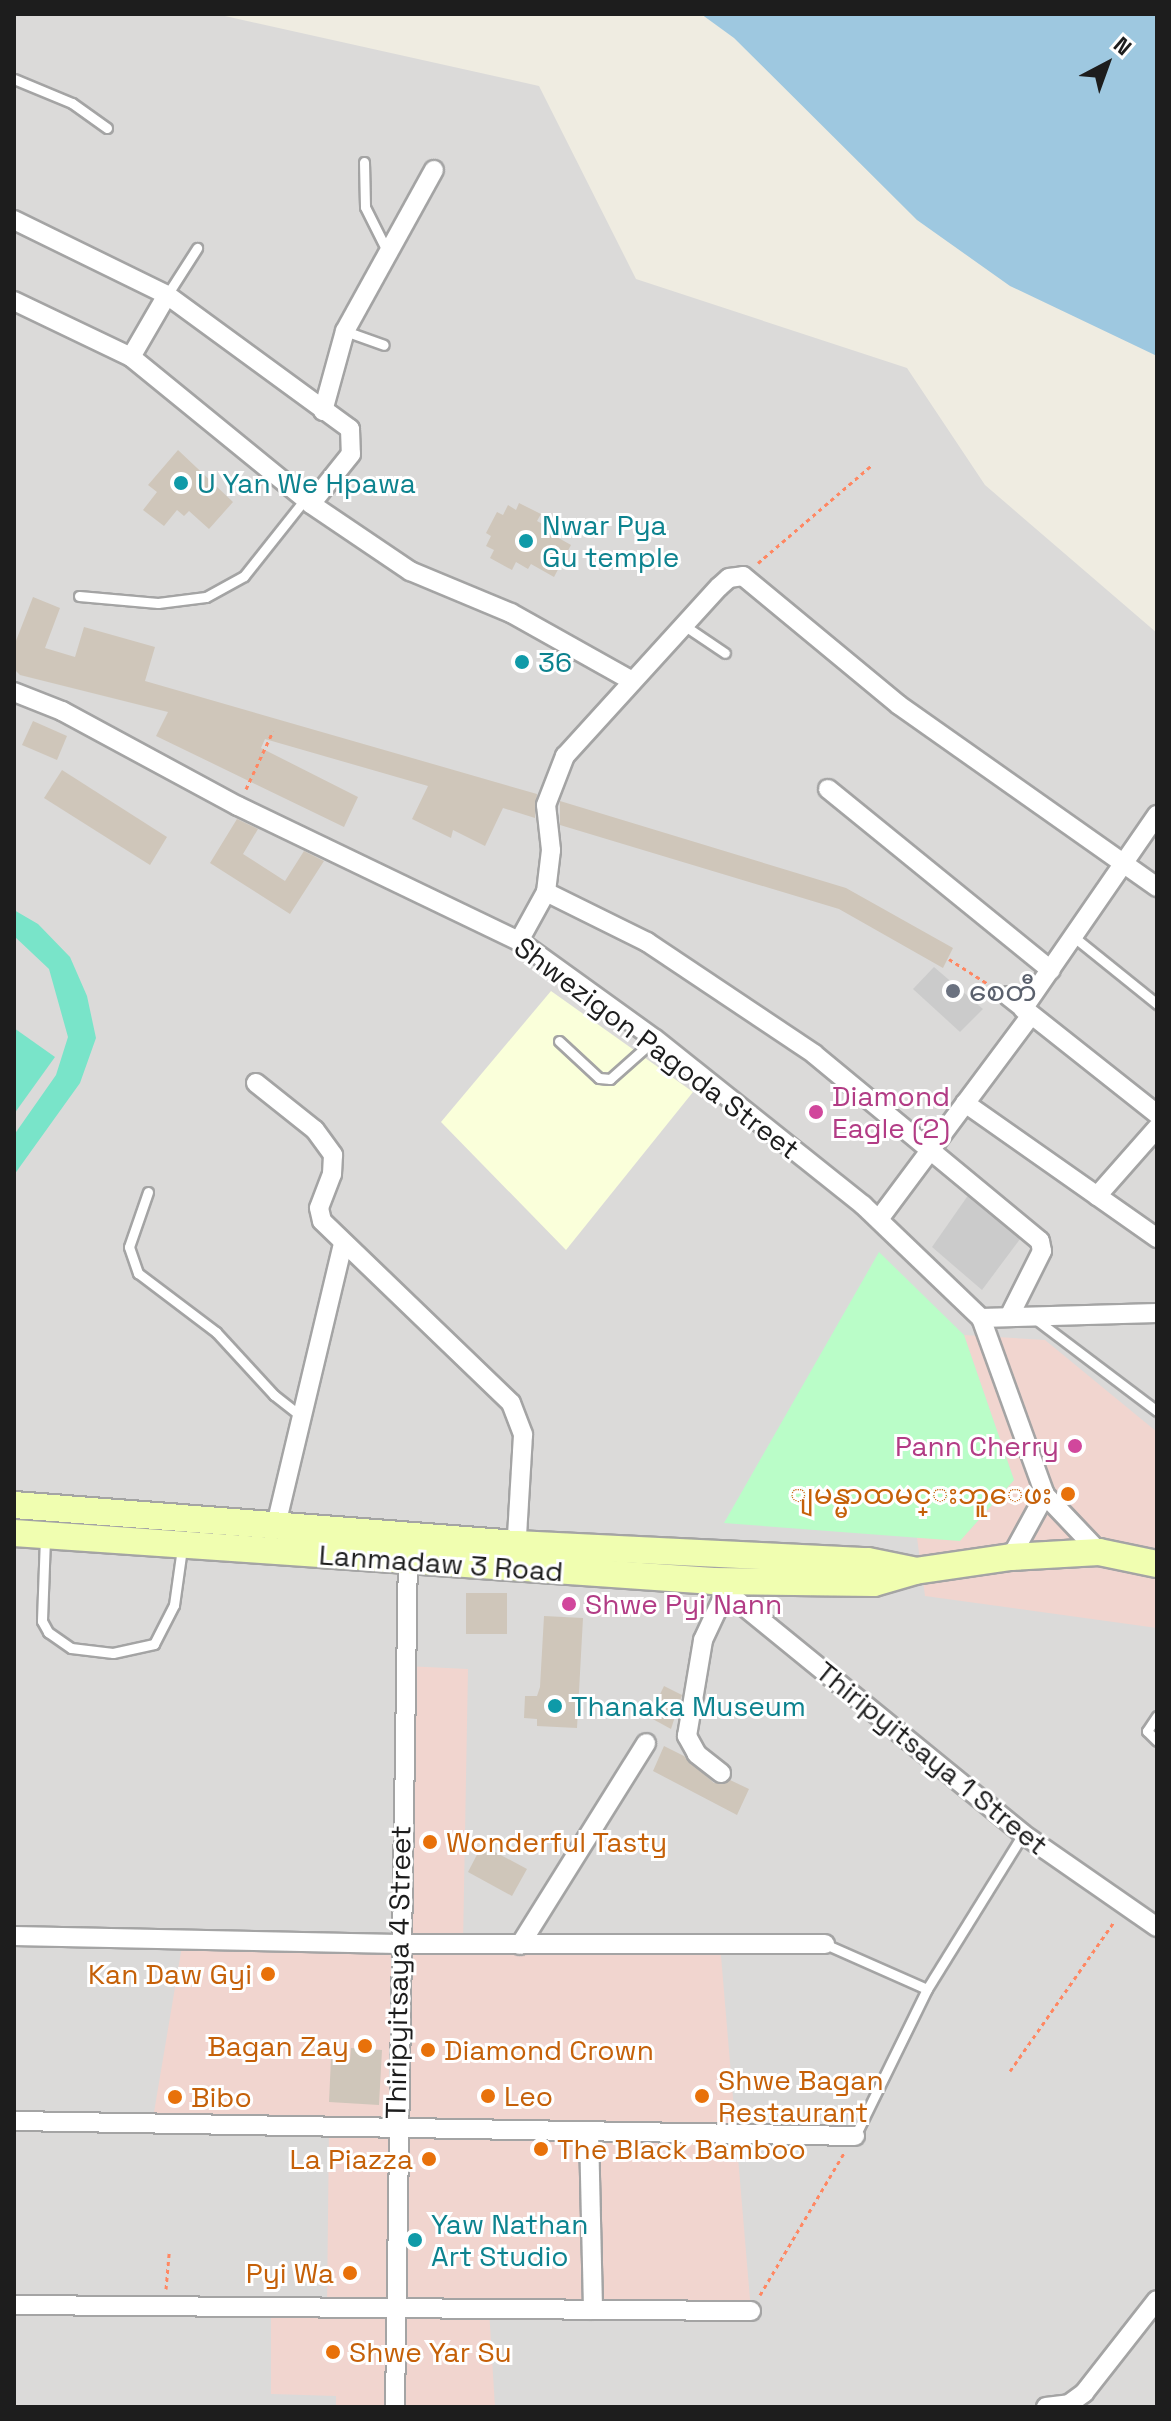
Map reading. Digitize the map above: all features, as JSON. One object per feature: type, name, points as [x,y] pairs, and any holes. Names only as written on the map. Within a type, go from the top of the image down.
[{"type":"main road","name":"Lanmadaw 3 Road","points":[[14,1505],[276,1525],[408,1549]]},
{"type":"main road","name":"Lanmadaw 3 Road","points":[[14,1533],[183,1545],[408,1549],[516,1556],[868,1561],[915,1571]]},
{"type":"main road","name":"Lanmadaw 3 Road","points":[[516,1556],[720,1586],[874,1583],[915,1571],[1011,1557],[1099,1552],[1157,1564]]},
{"type":"street","points":[[323,411],[345,331],[434,170]]},
{"type":"street","points":[[14,220],[167,295],[350,429],[351,454],[308,502]]},
{"type":"street","points":[[131,357],[167,295]]},
{"type":"street","points":[[14,301],[131,357],[308,502],[410,571],[511,613],[632,681]]},
{"type":"street","points":[[519,941],[546,892],[551,850],[546,805],[565,756],[729,578],[743,576],[899,705],[1123,866],[1157,887]]},
{"type":"street","name":"Shwezigon Pagoda Street","points":[[14,692],[62,711],[238,806],[519,941],[655,1039],[879,1219],[981,1318],[1045,1495],[1099,1552]]},
{"type":"street","points":[[828,789],[1051,970]]},
{"type":"street","points":[[879,1219],[965,1103],[1157,815]]},
{"type":"street","points":[[546,892],[647,942],[814,1054],[1040,1241],[1042,1251],[1019,1314]]},
{"type":"street","points":[[1008,996],[1157,1114]]},
{"type":"street","points":[[256,1083],[326,1142],[332,1174],[319,1208],[322,1221],[511,1403],[523,1435],[516,1556]]},
{"type":"street","points":[[965,1103],[1157,1238]]},
{"type":"street","points":[[1097,1196],[1157,1128]]},
{"type":"street","points":[[276,1525],[343,1244]]},
{"type":"street","points":[[981,1318],[1019,1314],[1157,1313]]},
{"type":"street","points":[[1011,1557],[1045,1495]]},
{"type":"street","name":"Thiripyitsaya 4 Street","points":[[395,2407],[395,2128],[408,1549]]},
{"type":"street","points":[[720,1586],[703,1640],[687,1736],[697,1754],[721,1773]]},
{"type":"street","name":"Thiripyitsaya 1 Street","points":[[720,1586],[1023,1834],[1157,1927]]},
{"type":"street","points":[[520,1945],[646,1743]]},
{"type":"street","points":[[14,1936],[398,1944],[825,1944]]},
{"type":"street","points":[[14,2121],[855,2136]]},
{"type":"street","points":[[589,2132],[593,2310]]},
{"type":"street","points":[[1046,2407],[1069,2404],[1084,2393],[1157,2300]]},
{"type":"street","points":[[14,2305],[751,2311]]},
{"type":"lane","points":[[14,79],[72,103],[107,128]]},
{"type":"lane","points":[[364,162],[365,207],[388,253]]},
{"type":"lane","points":[[167,295],[197,248]]},
{"type":"lane","points":[[345,331],[384,345]]},
{"type":"lane","points":[[79,596],[158,603],[206,597],[244,576],[308,502]]},
{"type":"lane","points":[[685,626],[725,653]]},
{"type":"lane","points":[[1074,937],[1157,1004]]},
{"type":"lane","points":[[559,1041],[599,1078],[610,1079],[655,1039]]},
{"type":"lane","points":[[148,1192],[129,1247],[138,1273],[216,1332],[274,1395],[301,1416]]},
{"type":"lane","points":[[1019,1314],[1157,1411]]},
{"type":"lane","points":[[45,1535],[42,1621],[48,1632],[71,1648],[113,1653],[154,1644],[174,1605],[183,1545]]},
{"type":"lane","points":[[1157,1716],[1147,1731],[1157,1741]]},
{"type":"lane","points":[[855,2136],[927,1989],[1023,1834]]},
{"type":"lane","points":[[825,1944],[927,1989]]},
{"type":"path","points":[[743,576],[872,465]]},
{"type":"path","points":[[238,806],[273,731]]},
{"type":"path","points":[[949,959],[1008,996]]},
{"type":"path","points":[[1010,2071],[1125,1905]]},
{"type":"path","points":[[751,2311],[855,2136]]},
{"type":"path","points":[[164,2305],[169,2253]]},
{"type":"shaded area","points":[[14,14],[216,14],[539,86],[636,279],[907,368],[985,485],[1157,633],[1157,2407],[14,2407]]},
{"type":"shaded area","points":[[934,967],[983,1009],[960,1032],[913,989]]},
{"type":"shaded area","points":[[551,991],[693,1092],[566,1250],[441,1122]]},
{"type":"shaded area","points":[[969,1194],[1023,1235],[982,1290],[932,1247]]},
{"type":"shaded area","points":[[964,1335],[1045,1340],[1157,1432],[1157,1628],[925,1596],[917,1538],[969,1531],[1014,1480]]},
{"type":"shaded area","points":[[405,1666],[468,1669],[463,1944],[720,1944],[751,2311],[489,2309],[495,2407],[336,2407],[336,2396],[271,2394],[271,2305],[327,2305],[329,2127],[152,2124],[183,1940],[398,1944]]},
{"type":"green space","points":[[14,910],[38,924],[70,957],[87,996],[96,1038],[80,1083],[14,1175],[14,1135],[56,1075],[68,1037],[49,969],[14,936]]},
{"type":"green space","points":[[14,1028],[55,1057],[14,1114]]},
{"type":"green space","points":[[879,1252],[964,1335],[1014,1480],[960,1541],[724,1523]]},
{"type":"water","points":[[701,14],[1157,14],[1157,356],[1010,286],[917,220],[734,38]]},
{"type":"building","points":[[178,450],[233,502],[209,529],[189,511],[184,516],[177,510],[164,526],[143,510],[157,492],[148,485]]},
{"type":"building","name":"Nwar Pya Gu temple","points":[[519,503],[541,514],[537,521],[550,528],[548,532],[571,545],[554,577],[531,564],[528,569],[516,562],[512,570],[490,558],[494,550],[486,546],[491,536],[486,533],[497,512],[503,515],[508,505],[516,510]]},
{"type":"building","points":[[33,597],[60,608],[45,648],[75,657],[84,627],[155,647],[145,681],[537,794],[535,818],[503,808],[485,846],[453,830],[451,838],[412,819],[428,786],[265,739],[261,748],[358,797],[344,827],[156,736],[168,712],[20,675],[14,669],[14,646]]},
{"type":"building","points":[[33,721],[67,736],[57,760],[22,745]]},
{"type":"building","points":[[62,770],[167,837],[150,865],[44,798]]},
{"type":"building","points":[[560,801],[846,888],[953,948],[943,968],[839,909],[560,825]]},
{"type":"building","points":[[237,819],[258,829],[243,854],[285,881],[304,851],[324,861],[290,914],[210,863]]},
{"type":"building","points":[[466,1593],[507,1593],[507,1634],[466,1634]]},
{"type":"building","points":[[544,1616],[583,1618],[577,1728],[537,1726],[537,1719],[524,1718],[525,1696],[537,1696],[540,1687]]},
{"type":"building","points":[[664,1686],[682,1695],[671,1729],[649,1717]]},
{"type":"building","points":[[664,1746],[684,1756],[714,1783],[730,1780],[749,1789],[737,1815],[653,1771]]},
{"type":"building","points":[[482,1845],[527,1869],[512,1896],[468,1872]]},
{"type":"building","points":[[351,2048],[382,2050],[379,2105],[329,2102],[331,2058],[350,2060]]},
{"type":"place","name":"U Yan We Hpawa","points":[[181,483]]},
{"type":"place","name":"Nwar Pya Gu temple","points":[[526,541]]},
{"type":"place","name":"36","points":[[522,662]]},
{"type":"place","name":"စေတီ","points":[[953,991]]},
{"type":"place","name":"Diamond Eagle (2)","points":[[816,1112]]},
{"type":"place","name":"Pann Cherry","points":[[1075,1446]]},
{"type":"place","name":"ျမန္မာထမင္းဘူေဖး","points":[[1068,1494]]},
{"type":"place","name":"Shwe Pyi Nann","points":[[569,1604]]},
{"type":"place","name":"Thanaka Museum","points":[[555,1706]]},
{"type":"place","name":"Wonderful Tasty","points":[[430,1842]]},
{"type":"place","name":"Kan Daw Gyi","points":[[268,1974]]},
{"type":"place","name":"Bagan Zay","points":[[365,2046]]},
{"type":"place","name":"Diamond Crown","points":[[428,2050]]},
{"type":"place","name":"Leo","points":[[488,2096]]},
{"type":"place","name":"Shwe Bagan Restaurant","points":[[702,2096]]},
{"type":"place","name":"Bibo","points":[[175,2097]]},
{"type":"place","name":"The Black Bamboo","points":[[541,2149]]},
{"type":"place","name":"La Piazza","points":[[429,2159]]},
{"type":"place","name":"Yaw Nathan Art Studio","points":[[415,2240]]},
{"type":"place","name":"Pyi Wa","points":[[350,2273]]},
{"type":"place","name":"Shwe Yar Su","points":[[333,2352]]}]
